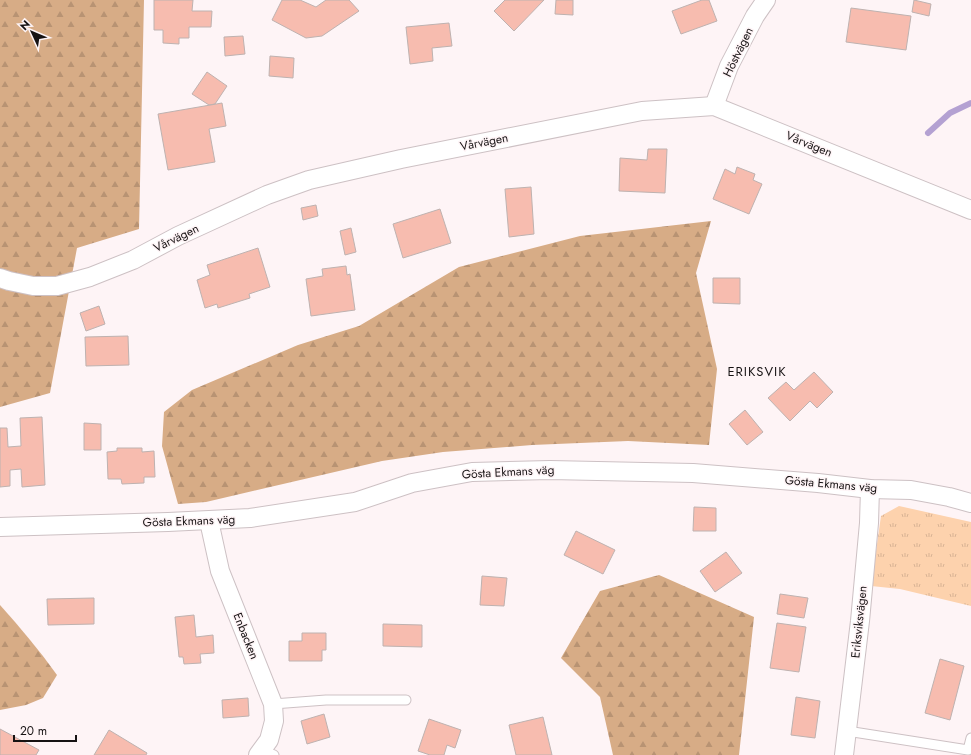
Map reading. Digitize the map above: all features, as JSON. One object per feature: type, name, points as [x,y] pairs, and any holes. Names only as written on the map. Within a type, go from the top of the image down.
[{"type":"street","name":"Höstvägen","points":[[714,106],[729,66],[755,16],[766,0]]},
{"type":"street","name":"Vårvägen","points":[[0,278],[33,286],[57,286],[90,278],[133,260],[178,236],[267,195],[309,180],[401,158],[642,111],[714,106],[971,210]]},
{"type":"street","name":"Gösta Ekmans väg","points":[[0,527],[250,518],[354,502],[412,483],[472,472],[550,470],[693,473],[818,483],[870,489],[911,490],[949,497],[971,503]]},
{"type":"street","name":"Eriksviksvägen","points":[[844,755],[860,621],[868,538],[870,489]]},
{"type":"street","name":"Enbacken","points":[[208,520],[220,571],[273,704],[274,721],[265,753]]},
{"type":"lane","points":[[273,704],[326,700],[406,700]]},
{"type":"lane","points":[[847,731],[968,750],[971,738]]},
{"type":"green space","points":[[0,0],[144,0],[139,229],[77,248],[50,393],[0,407]]},
{"type":"green space","points":[[711,221],[696,273],[717,369],[709,445],[628,441],[532,445],[443,452],[382,461],[206,502],[178,504],[162,446],[164,412],[192,390],[298,345],[359,326],[459,267],[580,236]]},
{"type":"green space","points":[[899,506],[971,522],[971,606],[900,589],[871,586],[881,516]]},
{"type":"green space","points":[[659,575],[754,617],[739,755],[613,755],[600,697],[561,658],[600,591]]},
{"type":"green space","points":[[0,605],[57,675],[43,698],[26,705],[0,710]]},
{"type":"building","points":[[154,0],[193,0],[192,11],[212,11],[211,27],[189,27],[189,38],[179,38],[179,44],[163,43],[163,30],[154,30]]},
{"type":"building","points":[[282,0],[300,0],[316,7],[326,0],[349,0],[359,11],[322,36],[306,38],[272,20]]},
{"type":"building","points":[[505,0],[544,0],[514,31],[494,11]]},
{"type":"building","points":[[556,0],[573,0],[573,15],[555,14]]},
{"type":"building","points":[[702,0],[709,0],[717,21],[681,34],[672,11]]},
{"type":"building","points":[[914,0],[931,4],[929,16],[912,12]]},
{"type":"building","points":[[851,8],[911,16],[906,50],[846,42]]},
{"type":"building","points":[[449,23],[452,46],[432,48],[433,61],[410,64],[406,27]]},
{"type":"building","points":[[243,36],[245,54],[225,56],[224,37]]},
{"type":"building","points":[[270,56],[294,58],[293,78],[269,76]]},
{"type":"building","points":[[207,72],[227,86],[215,104],[209,105],[192,94]]},
{"type":"building","points":[[222,103],[226,126],[209,129],[215,162],[168,170],[158,114]]},
{"type":"building","points":[[648,149],[667,149],[665,193],[619,191],[620,158],[647,160]]},
{"type":"building","points":[[737,167],[755,174],[753,180],[762,184],[749,214],[713,199],[725,169],[735,174]]},
{"type":"building","points":[[531,187],[534,234],[509,237],[505,189]]},
{"type":"building","points":[[316,205],[318,216],[303,220],[301,208]]},
{"type":"building","points":[[440,209],[451,243],[403,258],[393,224]]},
{"type":"building","points":[[351,228],[356,252],[345,255],[340,231]]},
{"type":"building","points":[[258,248],[270,287],[249,294],[250,298],[218,308],[217,304],[205,308],[197,280],[210,275],[207,265]]},
{"type":"building","points":[[346,266],[347,275],[350,274],[355,310],[311,316],[306,279],[323,276],[322,269]]},
{"type":"building","points":[[713,278],[740,278],[740,304],[713,303]]},
{"type":"building","points":[[99,306],[105,324],[86,331],[80,313]]},
{"type":"building","points":[[128,336],[129,365],[86,366],[85,337]]},
{"type":"building","points":[[814,372],[833,392],[817,408],[810,401],[790,421],[768,398],[786,382],[794,390]]},
{"type":"building","points":[[745,410],[763,432],[747,445],[729,424]]},
{"type":"building","points":[[42,417],[45,485],[22,487],[21,469],[10,470],[10,486],[0,487],[0,428],[7,428],[8,447],[21,446],[20,418]]},
{"type":"building","points":[[84,423],[101,424],[101,450],[84,450]]},
{"type":"building","points":[[117,448],[142,448],[142,452],[154,451],[155,477],[144,477],[144,483],[122,484],[121,479],[108,479],[107,452],[117,451]]},
{"type":"building","points":[[694,507],[716,508],[716,531],[693,531]]},
{"type":"building","points":[[576,531],[615,550],[603,574],[564,555]]},
{"type":"building","points":[[726,552],[742,573],[715,592],[700,571]]},
{"type":"building","points":[[482,576],[507,578],[504,606],[480,605]]},
{"type":"building","points":[[780,594],[808,598],[804,618],[777,614]]},
{"type":"building","points":[[94,598],[94,624],[48,625],[47,599]]},
{"type":"building","points":[[194,615],[196,637],[213,635],[214,653],[200,654],[201,663],[184,664],[183,657],[179,657],[175,617]]},
{"type":"building","points":[[777,623],[806,627],[799,672],[770,668]]},
{"type":"building","points":[[383,624],[422,625],[422,647],[383,646]]},
{"type":"building","points":[[302,633],[326,633],[326,650],[322,650],[322,661],[289,661],[289,641],[302,641]]},
{"type":"building","points":[[940,659],[964,666],[950,720],[925,713]]},
{"type":"building","points":[[796,697],[820,701],[815,738],[791,735]]},
{"type":"building","points":[[248,698],[249,716],[223,718],[222,700]]},
{"type":"building","points":[[324,714],[330,737],[307,744],[301,721]]},
{"type":"building","points":[[543,717],[552,755],[516,755],[509,725]]},
{"type":"building","points":[[429,719],[461,730],[455,748],[447,745],[444,755],[430,755],[418,751]]},
{"type":"building","points":[[0,729],[39,750],[36,755],[0,755]]},
{"type":"building","points":[[109,730],[147,753],[146,755],[94,755]]},
{"type":"waterway","points":[[928,133],[950,113],[971,103]]},
{"type":"district","name":"ERIKSVIK","points":[[757,371]]}]
